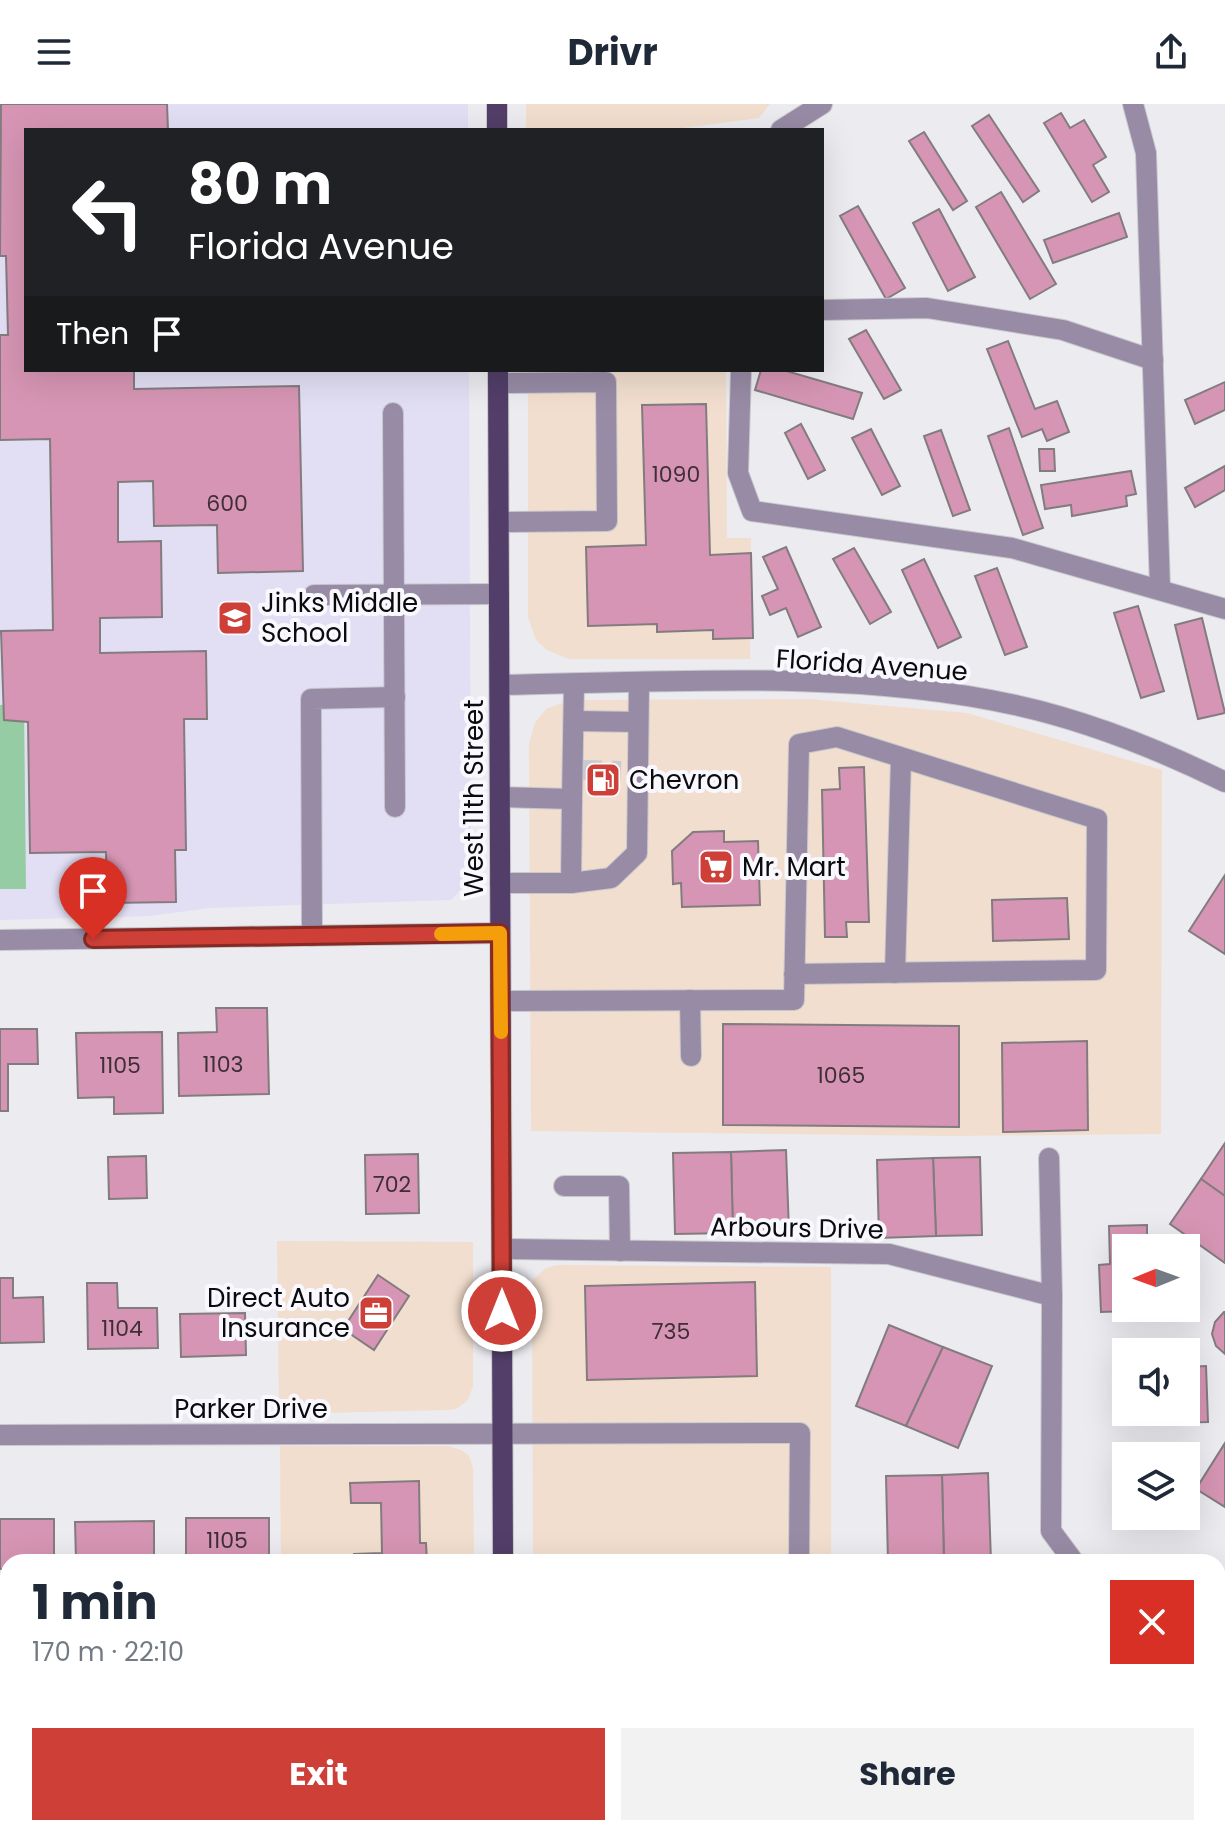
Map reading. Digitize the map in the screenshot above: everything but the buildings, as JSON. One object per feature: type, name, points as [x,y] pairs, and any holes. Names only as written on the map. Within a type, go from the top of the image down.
[{"type":"main road","points":[[497,104],[497,128]]},
{"type":"main road","name":"West 11th Street","points":[[498,377],[503,1554]]},
{"type":"street","points":[[784,128],[822,104]]},
{"type":"street","points":[[1133,104],[1146,153],[1160,588]]},
{"type":"street","points":[[824,310],[927,308],[1063,330],[1153,360]]},
{"type":"street","points":[[741,372],[738,473],[752,511],[1012,548],[1225,609]]},
{"type":"street","points":[[498,377],[606,382],[607,521],[499,522]]},
{"type":"street","points":[[393,413],[395,807]]},
{"type":"street","points":[[314,595],[499,594]]},
{"type":"street","name":"Florida Avenue","points":[[500,685],[832,683],[989,700],[1036,710],[1120,736],[1225,782]]},
{"type":"street","points":[[571,883],[572,799],[577,770],[574,684]]},
{"type":"street","points":[[500,883],[571,883],[611,878],[637,853],[630,771],[638,722],[639,684]]},
{"type":"street","points":[[312,936],[311,699],[395,697]]},
{"type":"street","points":[[574,721],[638,722]]},
{"type":"street","points":[[501,1001],[794,1000],[794,974],[799,744],[837,737],[1097,819],[1096,970],[794,974]]},
{"type":"street","points":[[895,973],[901,758]]},
{"type":"street","points":[[500,797],[572,799]]},
{"type":"street","points":[[0,940],[500,933]]},
{"type":"street","points":[[690,1000],[691,1056]]},
{"type":"street","points":[[1049,1158],[1051,1531],[1065,1554]]},
{"type":"street","points":[[564,1186],[619,1186],[620,1251]]},
{"type":"street","name":"Arbours Drive","points":[[502,1249],[889,1254],[1052,1296]]},
{"type":"street","name":"Parker Drive","points":[[0,1435],[800,1433],[799,1554]]},
{"type":"shaded area","name":"Jinks Middle School","points":[[0,104],[468,104],[468,128],[24,128],[24,372],[469,372],[471,866],[468,882],[451,900],[209,908],[150,916],[0,920]]},
{"type":"shaded area","points":[[526,104],[770,104],[759,118],[682,128],[526,128]]},
{"type":"shaded area","points":[[528,372],[726,372],[727,538],[751,538],[750,659],[569,659],[547,650],[536,640],[528,617]]},
{"type":"shaded area","points":[[809,699],[967,713],[1162,770],[1161,1134],[952,1136],[531,1131],[529,744],[535,723],[546,709],[571,700]]},
{"type":"shaded area","points":[[277,1241],[473,1242],[473,1386],[468,1400],[456,1409],[446,1410],[279,1414]]},
{"type":"shaded area","points":[[557,1265],[831,1267],[831,1554],[533,1554],[532,1286],[533,1280],[546,1268]]},
{"type":"shaded area","points":[[280,1446],[448,1446],[469,1456],[473,1468],[474,1554],[281,1554]]},
{"type":"green space","points":[[24,704],[26,889],[0,889],[0,705]]},
{"type":"tunnel","points":[[582,770],[621,771]]},
{"type":"slow traffic","points":[[441,934],[500,933],[501,1032]]},
{"type":"place","name":"Jinks Middle School","points":[[235,618]]},
{"type":"place","name":"Chevron","points":[[603,780]]},
{"type":"place","name":"Mr. Mart","points":[[716,867]]},
{"type":"place","name":"Direct Auto Insurance","points":[[376,1313]]},
{"type":"route","points":[[93,939],[500,933],[502,1311]]}]
